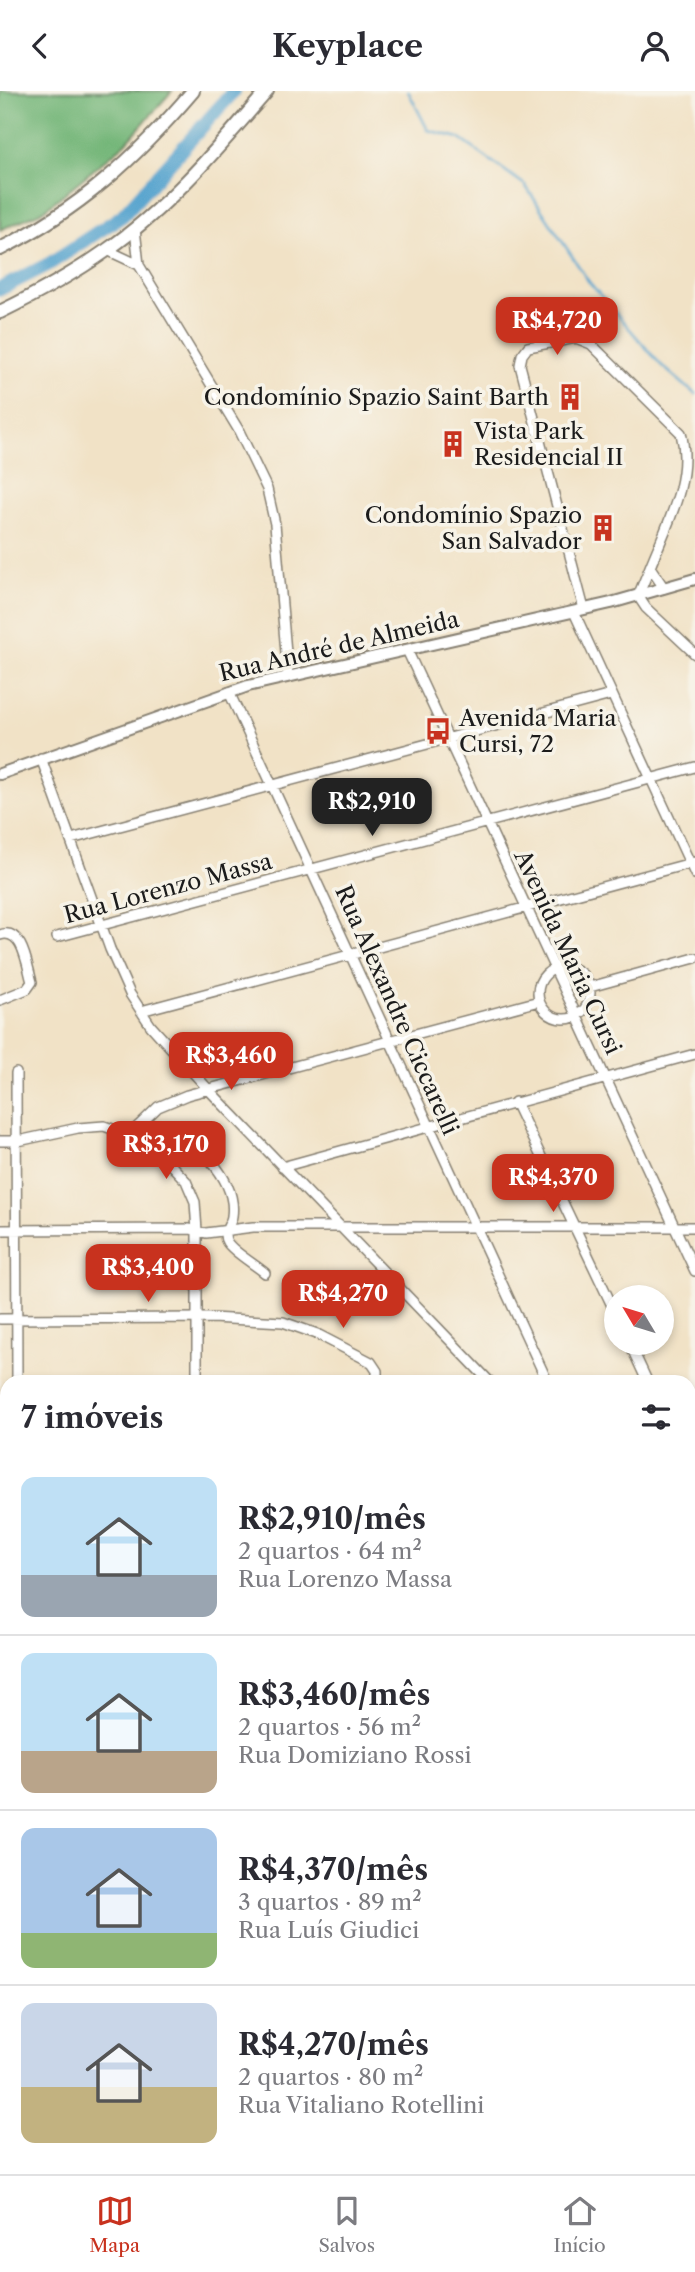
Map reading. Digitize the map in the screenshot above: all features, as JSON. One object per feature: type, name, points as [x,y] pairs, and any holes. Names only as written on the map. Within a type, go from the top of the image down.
[{"type":"highway","points":[[0,249],[30,234],[74,206],[107,180],[139,151],[193,91]]},
{"type":"highway","points":[[0,312],[47,289],[135,229],[192,175],[267,91]]},
{"type":"main road","name":"Rua André de Almeida","points":[[0,774],[229,692],[638,596],[695,579]]},
{"type":"street","points":[[135,229],[139,265],[218,400],[238,429],[267,489],[276,536],[288,676]]},
{"type":"street","points":[[107,250],[139,265]]},
{"type":"street","points":[[695,654],[646,608],[638,596],[684,478],[686,450],[681,433],[591,344],[576,338],[528,347],[520,365],[579,610],[611,695],[695,874]]},
{"type":"street","points":[[650,567],[664,589]]},
{"type":"street","name":"Avenida Maria Cursi","points":[[407,650],[695,1271]]},
{"type":"street","name":"Rua Alexandre Ciccarelli","points":[[229,692],[544,1375]]},
{"type":"street","points":[[71,838],[611,695]]},
{"type":"street","points":[[41,758],[101,926],[123,979],[141,1011],[208,1090],[483,1375]]},
{"type":"street","name":"Rua Lorenzo Massa","points":[[57,937],[695,767]]},
{"type":"street","points":[[141,1011],[692,863]]},
{"type":"street","points":[[0,935],[12,934],[19,941],[32,982],[30,987],[0,1000]]},
{"type":"street","points":[[590,987],[695,958]]},
{"type":"street","points":[[554,969],[576,969],[583,974],[590,987],[588,1004],[576,1017],[567,1019],[550,1015],[539,1001],[539,986],[547,973],[554,969]]},
{"type":"street","points":[[129,1135],[158,1107],[171,1100],[539,1001]]},
{"type":"street","points":[[282,1167],[695,1054]]},
{"type":"street","points":[[16,1073],[18,1375]]},
{"type":"street","points":[[515,1102],[604,1289]]},
{"type":"street","points":[[0,1141],[18,1141],[104,1126],[129,1135],[169,1163],[186,1181],[194,1202],[197,1231],[197,1375]]},
{"type":"street","points":[[211,1161],[230,1194],[232,1217],[226,1229],[226,1237],[230,1245],[265,1273]]},
{"type":"street","points":[[0,1230],[190,1229],[206,1233],[253,1227],[695,1227]]},
{"type":"street","points":[[0,1319],[197,1318],[292,1324],[317,1334],[373,1365],[377,1375]]},
{"type":"street","points":[[635,1355],[644,1375]]},
{"type":"green space","points":[[0,91],[172,91],[126,143],[43,211],[0,230]]},
{"type":"waterway","points":[[0,289],[49,264],[122,216],[234,91]]},
{"type":"waterway","points":[[408,91],[428,130],[459,138],[525,185],[589,282],[661,365],[695,394]]},
{"type":"place","name":"Condomínio Spazio Saint Barth","points":[[570,397]]},
{"type":"place","name":"Vista Park Residencial II","points":[[453,444]]},
{"type":"place","name":"Condomínio Spazio San Salvador","points":[[603,528]]},
{"type":"place","name":"Avenida Maria Cursi, 72","points":[[438,731]]}]
